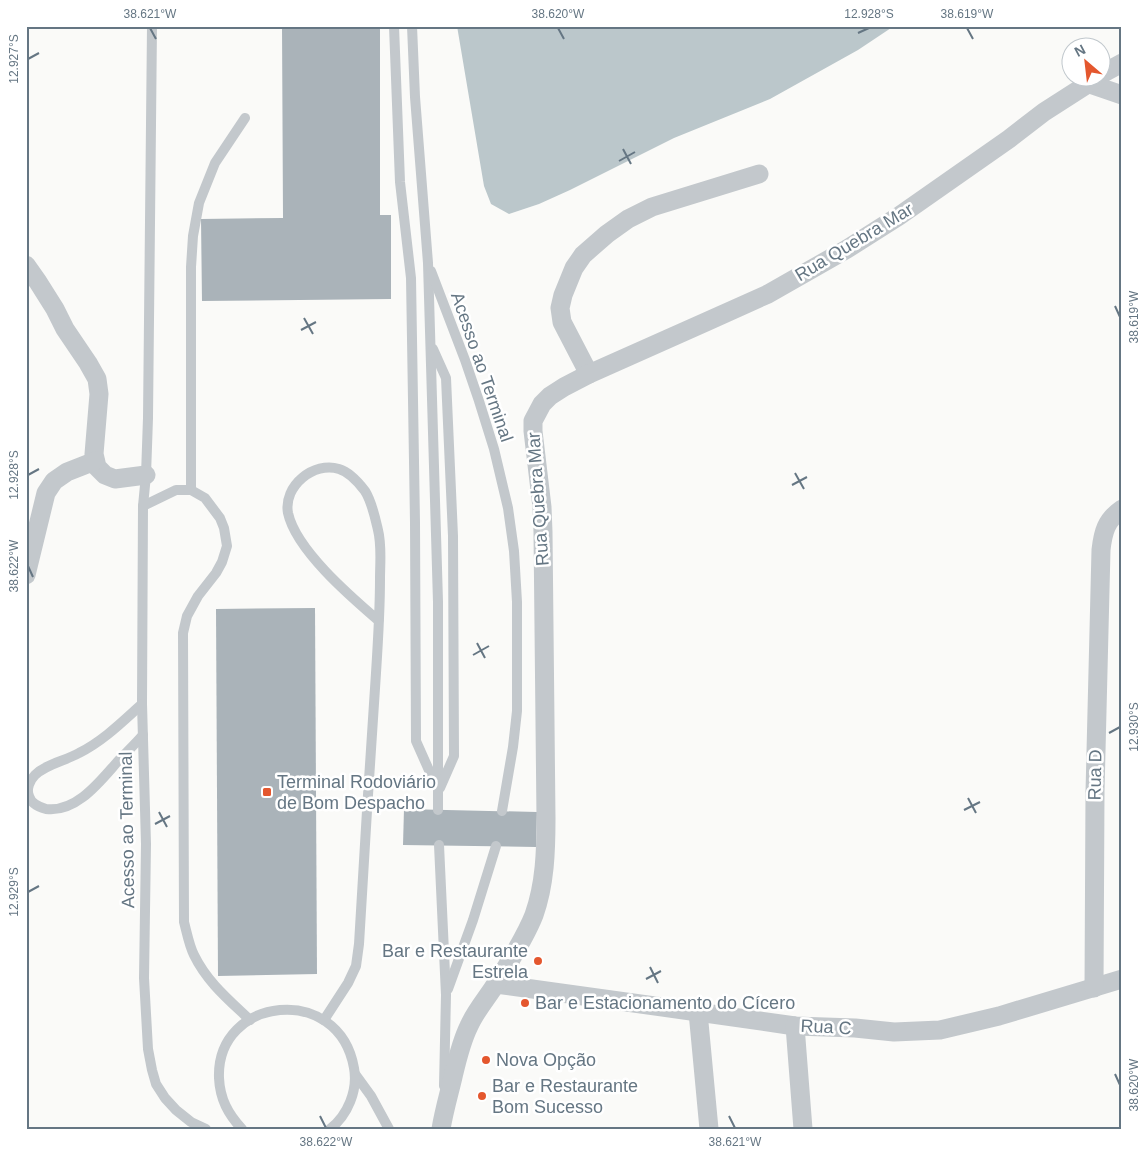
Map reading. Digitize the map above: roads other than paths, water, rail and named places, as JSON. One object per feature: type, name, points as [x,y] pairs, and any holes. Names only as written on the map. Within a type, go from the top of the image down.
[{"type":"street","name":"Rua Quebra Mar","points":[[1110,70],[1122,63]]},
{"type":"street","name":"Rua Quebra Mar","points":[[442,1123],[457,1062],[468,1028],[518,947],[533,916],[541,890],[546,851],[543,524],[534,448],[533,421],[542,404],[564,387],[589,374],[768,294],[848,250],[1081,88]]},
{"type":"street","points":[[1110,88],[1122,95]]},
{"type":"street","points":[[589,374],[562,322],[560,308],[574,268],[583,255],[628,219],[652,208],[760,174]]},
{"type":"street","points":[[26,265],[97,379],[99,394],[94,454],[98,467],[105,475],[115,479],[146,474]]},
{"type":"street","points":[[26,575],[46,493],[54,480],[66,472],[95,461]]},
{"type":"street","name":"Rua D","points":[[1094,988],[1095,792],[1101,550],[1102,535],[1105,528],[1122,509]]},
{"type":"street","name":"Rua C","points":[[496,984],[795,1026],[855,1028],[894,1032],[940,1030],[999,1016],[1122,979]]},
{"type":"street","points":[[698,1012],[709,1129]]},
{"type":"street","points":[[795,1026],[803,1129]]},
{"type":"lane","name":"Acesso ao Terminal","points":[[152,26],[148,418],[143,506],[142,735],[146,844],[144,978],[148,1050],[156,1084],[176,1110],[191,1122],[206,1129]]},
{"type":"lane","points":[[394,26],[400,182],[411,278],[416,742],[438,791]]},
{"type":"lane","name":"Acesso ao Terminal","points":[[412,26],[428,263],[438,602],[438,810]]},
{"type":"lane","points":[[190,490],[191,267],[193,236],[199,203],[215,163],[245,118]]},
{"type":"lane","name":"Acesso ao Terminal","points":[[428,263],[465,360],[494,449],[508,508],[514,551],[517,602],[517,701],[513,747],[502,811]]},
{"type":"lane","points":[[430,343],[446,378],[453,536],[454,756],[438,791]]},
{"type":"lane","points":[[324,1020],[348,983],[356,966],[359,944],[379,621],[381,542],[365,491],[352,477],[340,469],[319,468],[305,476],[294,486],[290,494],[288,512],[293,527],[323,569],[379,621]]},
{"type":"lane","points":[[143,506],[176,490],[190,490],[205,498],[220,518],[224,528],[227,546],[222,562],[198,596],[187,616],[183,633],[184,922],[193,954],[204,974],[250,1020]]},
{"type":"lane","points":[[142,704],[97,743],[79,754],[51,765],[36,774],[30,781],[29,796],[36,806],[43,808],[62,808],[72,803],[90,793],[142,735]]},
{"type":"lane","points":[[439,845],[446,995],[442,1123]]},
{"type":"lane","points":[[446,995],[473,920],[496,846]]},
{"type":"lane","points":[[242,1129],[223,1104],[220,1094],[220,1062],[228,1041],[241,1026],[268,1012],[287,1009],[307,1012],[324,1020],[340,1034],[351,1053],[355,1074],[354,1088],[350,1102],[343,1115],[330,1129]]},
{"type":"lane","points":[[355,1074],[371,1096],[389,1129]]},
{"type":"place","name":"Terminal Rodoviário de Bom Despacho","points":[[267,792]]},
{"type":"place","name":"Bar e Restaurante Estrela","points":[[538,961]]},
{"type":"place","name":"Bar e Estacionamento do Cícero","points":[[525,1003]]},
{"type":"place","name":"Nova Opção","points":[[486,1060]]},
{"type":"place","name":"Bar e Restaurante Bom Sucesso","points":[[482,1096]]}]
